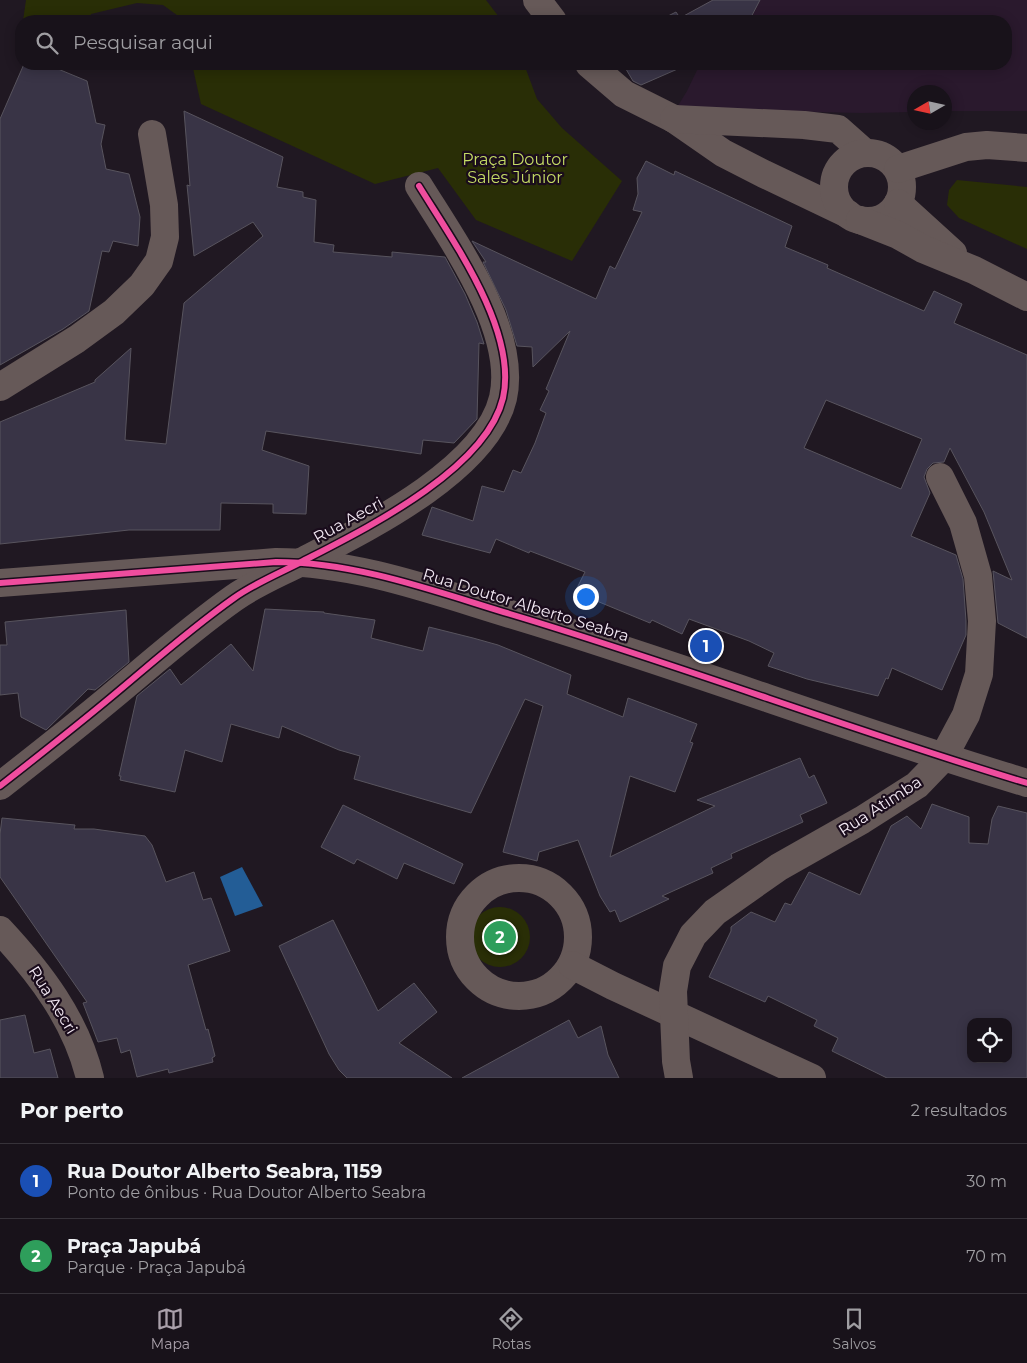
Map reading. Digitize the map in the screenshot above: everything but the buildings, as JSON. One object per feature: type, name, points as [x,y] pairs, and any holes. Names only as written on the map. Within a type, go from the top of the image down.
[{"type":"street","points":[[596,70],[624,94],[674,119],[723,152],[764,174],[854,217],[898,234],[923,249],[974,270],[1027,296]]},
{"type":"street","points":[[674,119],[795,124],[838,129],[864,152]]},
{"type":"street","points":[[0,387],[77,339],[114,312],[142,285],[159,260],[165,237],[164,205],[152,134]]},
{"type":"street","points":[[898,169],[966,147],[1027,148]]},
{"type":"street","points":[[864,152],[877,153],[889,159],[898,169],[902,180],[902,193],[898,204],[888,215],[875,220],[854,217],[839,204],[835,191],[835,178],[841,166],[851,157],[864,152]]},
{"type":"street","name":"Rua Aecri","points":[[0,786],[202,621],[261,582],[354,534],[399,507],[455,467],[477,446],[493,424],[503,398],[505,371],[501,342],[493,316],[460,252],[419,186]]},
{"type":"street","points":[[898,204],[938,242],[974,270]]},
{"type":"street","name":"Rua Atimba","points":[[679,1078],[676,1061],[673,991],[677,966],[693,935],[715,912],[779,867],[862,820],[917,785],[943,758],[966,715],[979,674],[982,621],[978,576],[963,523],[940,477]]},
{"type":"street","name":"Rua Doutor Alberto Seabra","points":[[0,583],[191,568],[301,562],[355,570],[532,620],[665,663],[943,758],[1027,783]]},
{"type":"street","points":[[514,878],[537,881],[558,892],[572,910],[578,933],[572,965],[564,976],[546,991],[524,997],[501,994],[481,983],[466,965],[460,942],[463,919],[474,899],[492,885],[514,878]]},
{"type":"street","name":"Rua Aecri","points":[[0,930],[27,959],[49,988],[76,1034],[90,1078]]},
{"type":"street","points":[[572,965],[812,1078]]},
{"type":"shaded area","points":[[732,0],[1027,0],[1027,111],[952,111],[952,85],[907,85],[907,112],[676,109],[697,70],[1012,70],[1012,15],[724,15]]},
{"type":"green space","points":[[26,0],[486,0],[497,15],[177,15],[163,5],[137,3],[91,15],[24,15]]},
{"type":"green space","name":"Praça Doutor Sales Júnior","points":[[193,70],[526,70],[537,99],[562,128],[622,181],[572,261],[476,220],[438,168],[375,184],[201,104]]},
{"type":"green space","points":[[957,180],[1027,187],[1027,249],[959,218],[947,205],[949,190]]},
{"type":"green space","points":[[494,907],[506,907],[517,912],[525,920],[530,931],[528,949],[517,962],[506,967],[494,967],[483,962],[475,954],[470,943],[470,931],[475,920],[483,912]]},
{"type":"water","points":[[242,867],[263,906],[235,916],[220,877]]},
{"type":"cycle path","points":[[0,786],[186,634],[234,598],[389,514],[449,473],[473,449],[492,424],[503,398],[505,372],[501,344],[492,316],[479,288],[449,233],[419,186]]},
{"type":"cycle path","points":[[0,583],[276,562],[306,563],[365,572],[424,587],[575,634],[897,742],[1027,783]]},
{"type":"place","name":"Rua Doutor Alberto Seabra, 1159","points":[[706,646]]},
{"type":"place","name":"Praça Japubá","points":[[500,937]]}]
